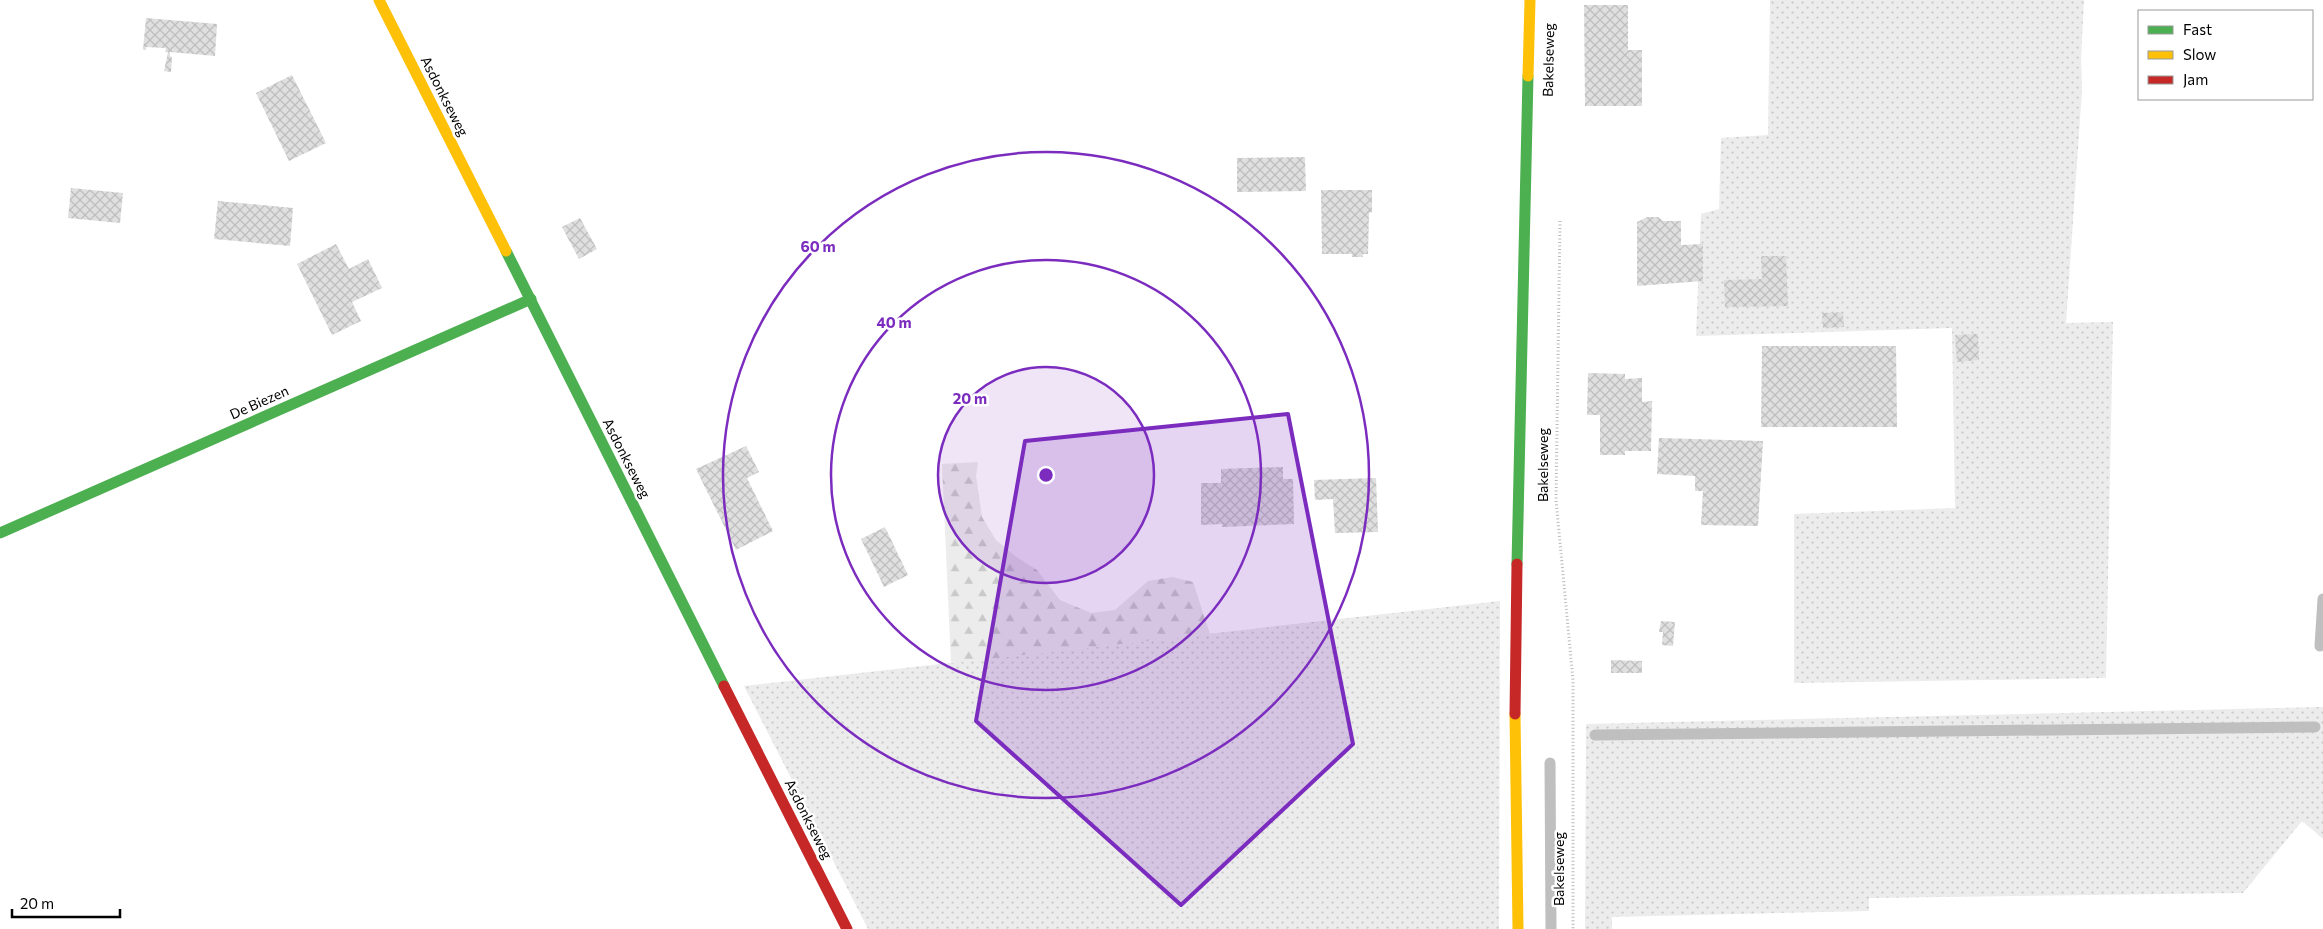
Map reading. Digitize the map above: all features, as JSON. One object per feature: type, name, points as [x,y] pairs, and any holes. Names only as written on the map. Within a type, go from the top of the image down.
[{"type":"street","name":"Asdonkseweg","points":[[379,0],[847,929]]},
{"type":"street","name":"Bakelseweg","points":[[1518,929],[1514,669],[1530,0]]},
{"type":"street","name":"De Biezen","points":[[0,533],[530,299]]},
{"type":"path","name":"Bakelseweg","points":[[1560,217],[1556,500],[1573,680],[1573,929]]},
{"type":"highlighted area","points":[[1288,414],[1353,744],[1181,905],[976,721],[1025,441]]},
{"type":"green space","points":[[1770,0],[2084,0],[2081,58],[2082,90],[2066,323],[2113,322],[2106,678],[1794,683],[1794,514],[1955,508],[1952,328],[1696,336],[1701,214],[1719,209],[1721,138],[1768,135]]},
{"type":"green space","points":[[978,462],[976,476],[982,517],[996,540],[1015,556],[1037,570],[1060,600],[1091,613],[1115,610],[1148,581],[1172,577],[1193,582],[1210,634],[951,663],[942,464]]},
{"type":"green space","points":[[1500,601],[1499,929],[868,929],[744,686]]},
{"type":"green space","points":[[2323,707],[2323,839],[2302,821],[2243,893],[1869,898],[1869,911],[1612,917],[1612,929],[1585,929],[1586,724]]},
{"type":"building","points":[[1584,5],[1628,5],[1628,50],[1642,50],[1642,106],[1585,106]]},
{"type":"building","points":[[146,18],[217,24],[215,56],[170,52],[172,57],[171,72],[164,71],[168,52],[165,52],[166,48],[146,47],[146,50],[143,50]]},
{"type":"building","points":[[292,75],[326,143],[289,161],[256,93]]},
{"type":"building","points":[[1305,157],[1306,191],[1237,192],[1237,158]]},
{"type":"building","points":[[71,188],[123,193],[120,223],[68,218]]},
{"type":"building","points":[[1321,190],[1372,190],[1372,212],[1369,213],[1368,254],[1363,254],[1363,257],[1352,257],[1352,254],[1322,254]]},
{"type":"building","points":[[218,201],[293,208],[290,246],[214,239]]},
{"type":"building","points":[[1647,217],[1658,217],[1663,221],[1681,221],[1681,245],[1703,244],[1703,281],[1637,286],[1637,222]]},
{"type":"building","points":[[580,218],[597,249],[579,259],[562,227]]},
{"type":"building","points":[[336,244],[349,269],[368,259],[382,288],[352,302],[361,321],[332,335],[297,264]]},
{"type":"building","points":[[1761,256],[1786,256],[1788,306],[1725,307],[1724,280],[1762,279]]},
{"type":"building","points":[[1843,312],[1844,327],[1823,328],[1822,313]]},
{"type":"building","points":[[1978,334],[1979,360],[1957,362],[1955,335]]},
{"type":"building","points":[[1762,346],[1896,346],[1897,427],[1761,427]]},
{"type":"building","points":[[1588,373],[1625,374],[1625,379],[1642,378],[1642,402],[1652,401],[1651,451],[1625,451],[1625,455],[1600,455],[1600,415],[1587,415]]},
{"type":"building","points":[[1659,438],[1763,441],[1758,526],[1701,525],[1703,491],[1695,491],[1695,476],[1657,474]]},
{"type":"building","points":[[746,446],[759,472],[747,478],[773,531],[736,550],[696,469]]},
{"type":"building","points":[[1283,467],[1283,479],[1293,479],[1294,524],[1222,527],[1222,524],[1201,525],[1201,483],[1221,483],[1221,469]]},
{"type":"building","points":[[1376,478],[1378,532],[1335,533],[1333,499],[1315,500],[1314,480]]},
{"type":"building","points":[[885,527],[908,575],[884,587],[861,539]]},
{"type":"building","points":[[1661,621],[1675,622],[1673,646],[1662,645],[1663,632],[1659,632]]},
{"type":"building","points":[[1611,660],[1642,661],[1642,673],[1611,673]]},
{"type":"waterway","points":[[2320,646],[2323,599]]},
{"type":"waterway","points":[[1595,735],[2315,727]]},
{"type":"waterway","points":[[1550,763],[1551,929]]},
{"type":"traffic: fast","points":[[1517,564],[1528,76]]},
{"type":"traffic: fast","points":[[506,251],[724,686]]},
{"type":"traffic: fast","points":[[0,533],[531,299]]},
{"type":"traffic: slow","points":[[379,0],[506,251]]},
{"type":"traffic: slow","points":[[1528,76],[1530,0]]},
{"type":"traffic: slow","points":[[1515,714],[1518,929]]},
{"type":"traffic: jam","points":[[1515,714],[1517,564]]},
{"type":"traffic: jam","points":[[724,686],[847,929]]}]
